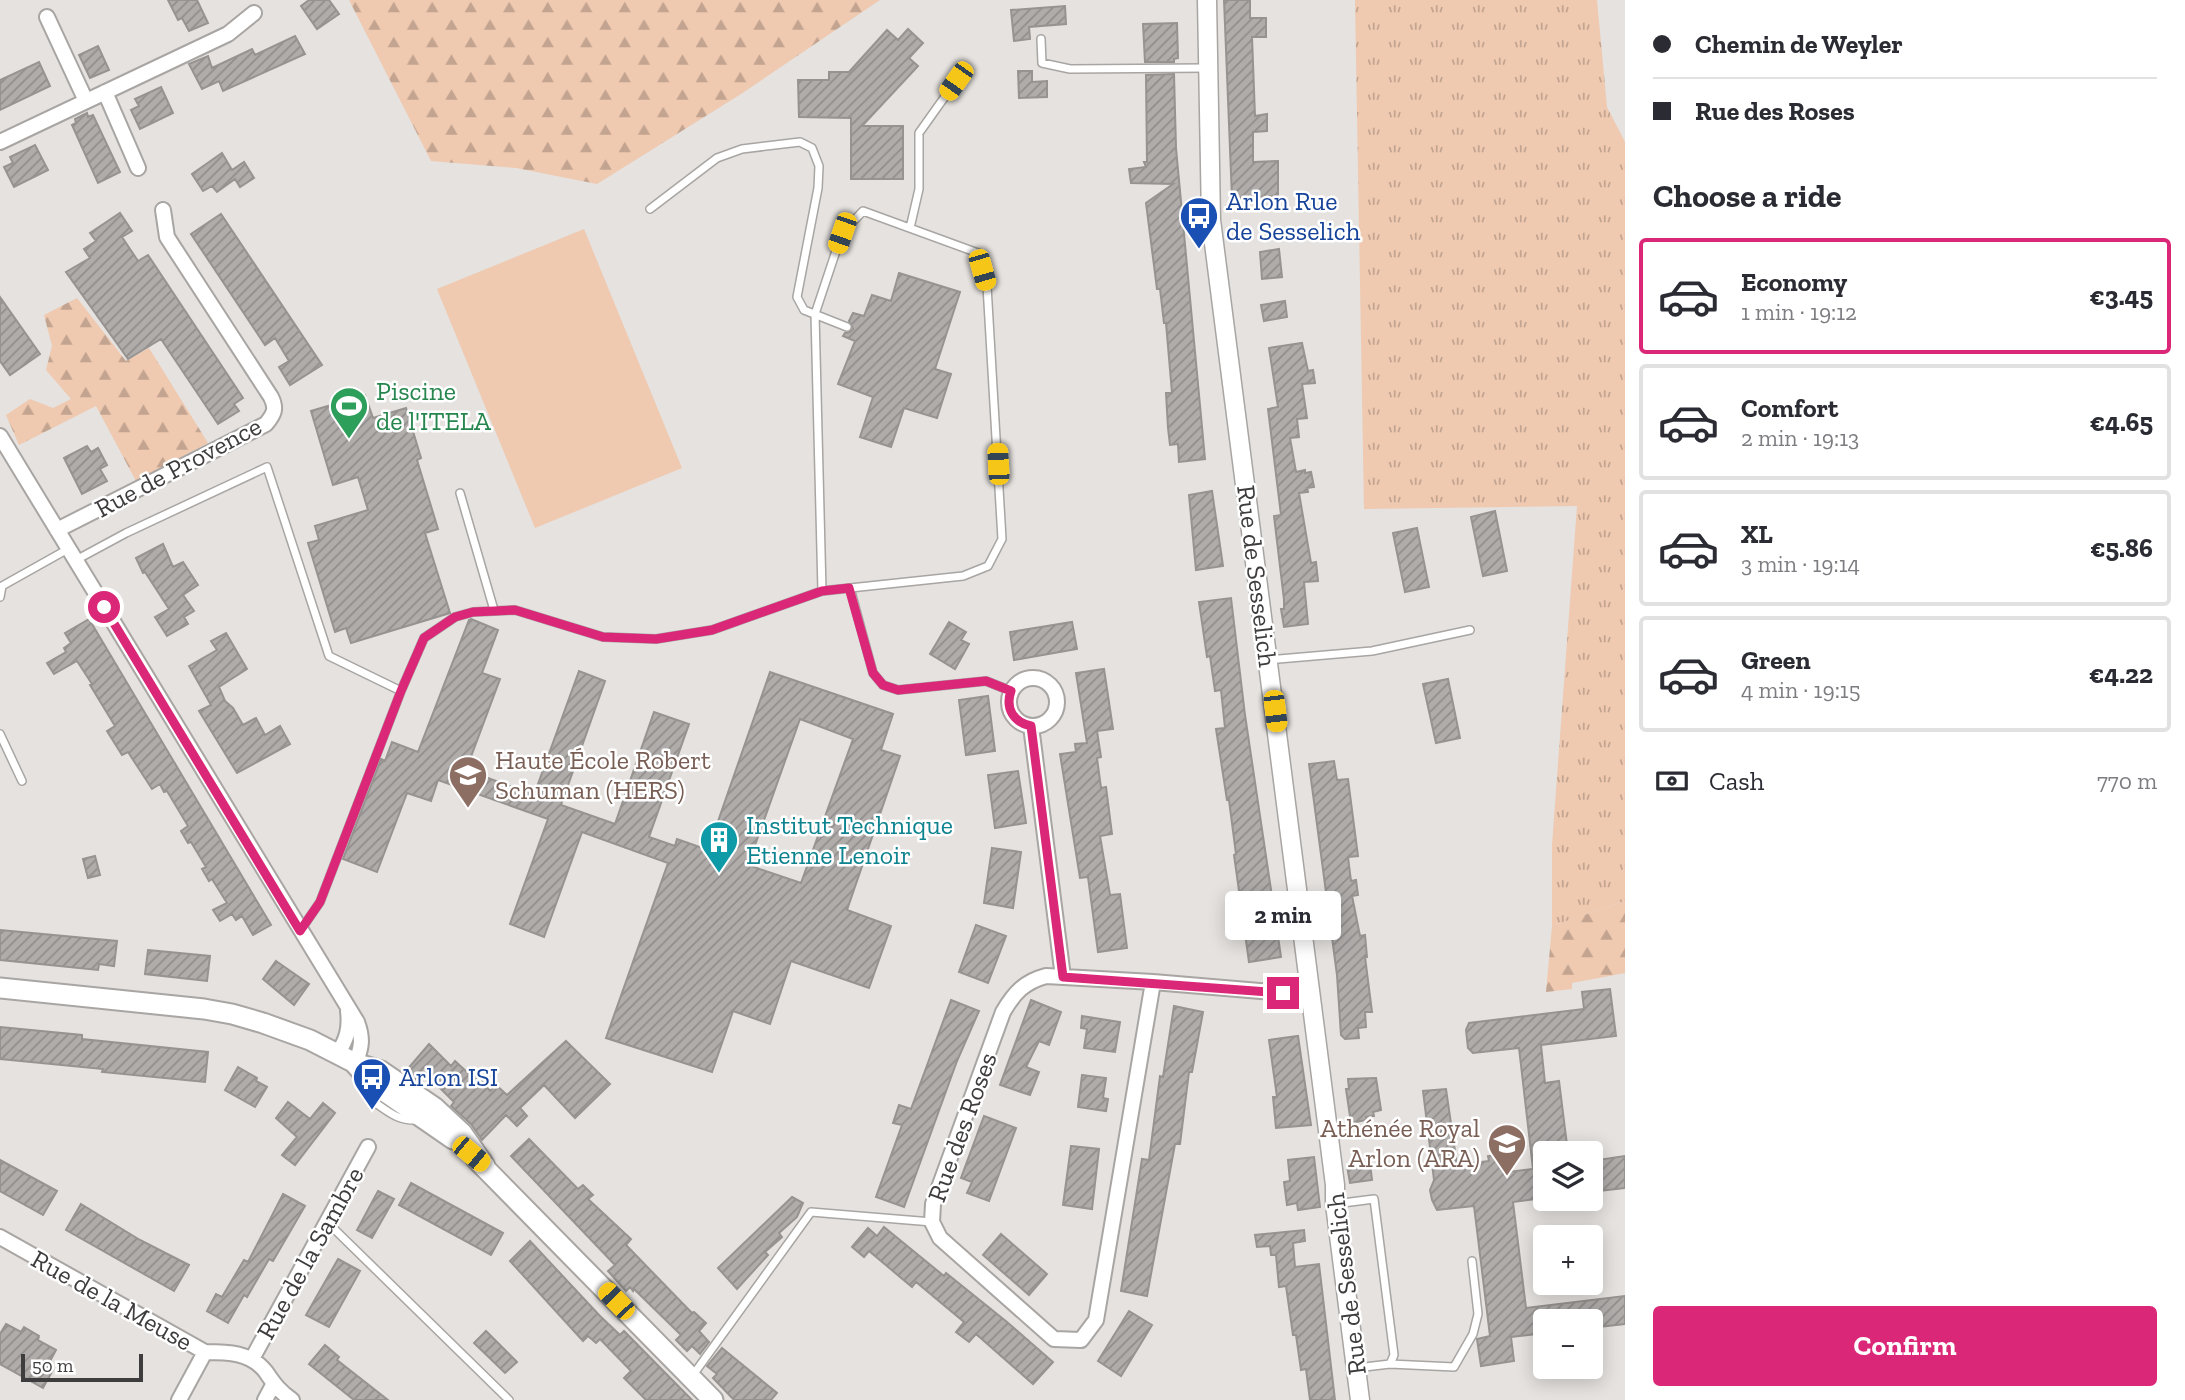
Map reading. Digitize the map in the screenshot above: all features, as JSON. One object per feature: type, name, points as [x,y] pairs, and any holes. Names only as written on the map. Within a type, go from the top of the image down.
[{"type":"main road","points":[[0,988],[177,1005],[232,1014],[310,1040],[381,1071],[434,1107],[462,1133],[485,1167]]},
{"type":"main road","points":[[346,1058],[372,1083],[426,1119],[485,1167],[713,1400]]},
{"type":"street","name":"Rue de Sesselich","points":[[1206,0],[1211,220],[1335,1185],[1335,1205],[1360,1400]]},
{"type":"street","points":[[0,142],[228,33],[254,13]]},
{"type":"street","points":[[47,17],[86,101]]},
{"type":"street","points":[[105,92],[138,168]]},
{"type":"street","name":"Rue de Provence","points":[[57,530],[267,424],[275,413],[271,397],[167,237],[163,210]]},
{"type":"street","points":[[0,436],[348,1010],[362,1036],[361,1050],[346,1058]]},
{"type":"street","points":[[1038,679],[1046,682],[1056,694],[1057,702],[1052,717],[1046,723],[1031,726],[1023,724],[1012,714],[1009,706],[1011,691],[1023,680],[1038,679]]},
{"type":"street","points":[[1031,726],[1063,977]]},
{"type":"street","name":"Rue des Roses","points":[[1153,982],[1096,1320],[1081,1340],[1054,1339],[940,1238],[932,1223],[933,1204],[1003,1012],[1014,993],[1034,979],[1046,976],[1153,982],[1309,995]]},
{"type":"street","name":"Rue de la Sambre","points":[[252,1359],[368,1147]]},
{"type":"street","name":"Rue de la Meuse","points":[[0,1237],[205,1352],[232,1353],[252,1359]]},
{"type":"street","points":[[179,1400],[205,1352]]},
{"type":"street","points":[[252,1359],[264,1370],[273,1385],[292,1400]]},
{"type":"street","points":[[265,1400],[273,1385]]},
{"type":"lane","points":[[1041,39],[1042,63],[1070,69],[1207,68]]},
{"type":"lane","points":[[910,228],[919,189],[919,133],[956,81]]},
{"type":"lane","points":[[650,209],[717,158],[742,149],[800,142],[812,148],[820,166],[818,188],[797,297],[804,310],[847,327]]},
{"type":"lane","points":[[300,931],[320,902],[424,638],[455,617],[473,612],[515,610],[603,637],[656,639],[712,630],[822,591],[963,576],[988,566],[1002,539],[987,286],[978,253],[863,211],[842,233],[815,314],[822,591]]},
{"type":"lane","points":[[0,597],[1,585],[126,533],[267,467],[329,656],[401,691]]},
{"type":"lane","points":[[460,493],[494,610]]},
{"type":"lane","points":[[849,588],[873,673],[883,685],[898,690],[986,681],[1011,691]]},
{"type":"lane","points":[[1268,660],[1372,651],[1470,630]]},
{"type":"lane","points":[[0,734],[22,781]]},
{"type":"lane","points":[[1335,1205],[1374,1199],[1394,1355],[1390,1364]]},
{"type":"lane","points":[[691,1378],[811,1212],[932,1223]]},
{"type":"lane","points":[[327,1222],[509,1400]]},
{"type":"lane","points":[[1356,1368],[1390,1364],[1454,1367],[1473,1334],[1478,1314],[1472,1261]]},
{"type":"green space","points":[[349,0],[880,0],[741,94],[597,184],[516,168],[431,161]]},
{"type":"green space","points":[[1355,0],[1597,0],[1607,107],[1625,142],[1625,901],[1552,926],[1552,845],[1577,506],[1364,509]]},
{"type":"green space","points":[[584,229],[682,468],[535,528],[437,289]]},
{"type":"green space","points":[[77,298],[126,361],[149,348],[208,443],[136,481],[96,406],[19,445],[6,415],[30,399],[53,408],[71,399],[46,370],[52,346],[44,315]]},
{"type":"green space","points":[[1625,901],[1625,973],[1572,983],[1572,989],[1546,992],[1552,926]]},
{"type":"building","points":[[168,0],[197,0],[208,23],[189,31],[182,18],[178,20]]},
{"type":"building","points":[[309,0],[329,0],[339,14],[317,29],[301,6]]},
{"type":"building","points":[[1224,0],[1250,0],[1250,18],[1266,18],[1266,37],[1252,37],[1255,116],[1267,114],[1267,131],[1253,132],[1253,162],[1278,161],[1278,196],[1232,198]]},
{"type":"building","points":[[1065,6],[1066,24],[1029,27],[1030,39],[1014,41],[1011,10]]},
{"type":"building","points":[[1177,23],[1178,58],[1174,59],[1174,62],[1145,62],[1143,24]]},
{"type":"building","points":[[908,29],[923,43],[909,58],[918,66],[862,126],[903,126],[903,179],[851,179],[851,118],[799,117],[798,80],[829,80],[829,72],[849,72],[887,30],[898,40]]},
{"type":"building","points":[[295,36],[305,54],[223,91],[219,81],[202,89],[189,64],[208,56],[212,68],[252,49],[255,55]]},
{"type":"building","points":[[98,46],[109,70],[90,78],[79,55]]},
{"type":"building","points":[[39,62],[50,86],[0,110],[0,80]]},
{"type":"building","points":[[1018,71],[1032,71],[1032,82],[1047,81],[1047,97],[1019,98]]},
{"type":"building","points":[[1174,74],[1176,148],[1205,459],[1179,462],[1178,444],[1170,445],[1166,393],[1172,393],[1166,323],[1160,289],[1157,289],[1146,203],[1173,184],[1131,183],[1129,169],[1146,167],[1144,162],[1147,162],[1146,75]]},
{"type":"building","points":[[161,87],[173,113],[140,129],[131,110],[139,106],[135,99]]},
{"type":"building","points":[[87,113],[88,117],[93,115],[120,172],[98,183],[72,125],[76,123],[75,119]]},
{"type":"building","points":[[35,145],[48,170],[14,187],[4,167],[13,163],[10,157]]},
{"type":"building","points":[[222,153],[232,170],[244,162],[254,178],[240,187],[235,179],[217,192],[212,186],[203,191],[192,174]]},
{"type":"building","points":[[120,213],[132,231],[122,237],[138,261],[148,255],[243,398],[234,404],[239,411],[218,424],[161,339],[128,359],[66,272],[90,258],[84,249],[96,241],[90,233]]},
{"type":"building","points":[[221,214],[322,365],[290,385],[279,367],[289,361],[275,338],[265,345],[191,234]]},
{"type":"building","points":[[1279,249],[1282,277],[1262,279],[1260,252]]},
{"type":"building","points":[[899,273],[960,292],[935,369],[951,374],[937,418],[904,408],[891,447],[860,437],[873,397],[838,384],[855,341],[843,336],[853,329],[849,321],[853,313],[864,316],[872,295],[891,301]]},
{"type":"building","points":[[0,297],[40,354],[10,375],[0,361]]},
{"type":"building","points":[[1285,301],[1287,317],[1264,321],[1261,305]]},
{"type":"building","points":[[1302,343],[1308,371],[1313,370],[1315,383],[1302,384],[1307,418],[1297,419],[1299,437],[1290,438],[1296,472],[1311,472],[1314,487],[1307,488],[1308,492],[1299,493],[1311,563],[1316,562],[1318,581],[1304,582],[1308,624],[1284,627],[1281,609],[1284,609],[1284,600],[1274,516],[1281,515],[1268,409],[1278,407],[1269,348]]},
{"type":"building","points":[[365,395],[373,418],[406,408],[421,458],[417,460],[438,529],[425,533],[450,613],[351,643],[346,628],[335,632],[308,543],[319,540],[315,526],[368,510],[358,477],[333,485],[311,411]]},
{"type":"building","points":[[87,446],[91,452],[98,448],[107,465],[100,469],[107,481],[82,494],[64,458]]},
{"type":"building","points":[[1212,491],[1223,566],[1196,570],[1189,495]]},
{"type":"building","points":[[1495,511],[1507,571],[1483,576],[1471,517]]},
{"type":"building","points":[[1417,528],[1429,587],[1405,592],[1393,533]]},
{"type":"building","points":[[163,544],[173,567],[183,562],[198,585],[183,595],[194,611],[184,617],[188,624],[167,636],[155,617],[169,609],[145,572],[143,573],[136,558]]},
{"type":"building","points":[[1231,598],[1245,715],[1281,957],[1249,962],[1229,800],[1216,729],[1225,728],[1221,690],[1215,691],[1199,602]]},
{"type":"building","points":[[89,619],[271,925],[253,935],[242,916],[236,920],[232,914],[220,921],[213,910],[227,903],[212,879],[209,881],[202,869],[206,867],[181,831],[188,826],[167,791],[164,792],[160,784],[152,789],[128,752],[122,755],[107,731],[115,726],[77,661],[54,674],[47,663],[66,652],[64,648],[71,643],[65,633]]},
{"type":"building","name":"Institut Technique Etienne Lenoir","points":[[469,620],[498,630],[482,673],[500,679],[466,770],[534,795],[579,671],[605,681],[561,805],[615,824],[654,712],[689,724],[649,837],[675,846],[677,839],[708,850],[770,672],[893,714],[881,750],[900,756],[847,910],[891,926],[869,988],[791,961],[770,1024],[733,1011],[712,1072],[606,1038],[668,863],[582,832],[544,937],[510,924],[548,819],[438,780],[431,801],[407,793],[377,872],[343,859],[381,759],[385,761],[392,742],[418,752]],"holes":[[[800,719],[853,739],[801,883],[748,865]]]},
{"type":"building","points":[[949,622],[966,632],[961,640],[969,644],[955,669],[930,654]]},
{"type":"building","points":[[1072,622],[1077,649],[1014,660],[1010,632]]},
{"type":"building","points":[[226,633],[247,669],[219,687],[225,701],[233,708],[243,725],[256,718],[265,735],[280,726],[290,744],[237,773],[199,711],[211,705],[189,666],[217,650],[211,641]]},
{"type":"building","points":[[1104,669],[1113,729],[1097,731],[1101,757],[1097,758],[1101,788],[1106,787],[1112,834],[1100,836],[1110,895],[1120,894],[1127,948],[1098,952],[1088,877],[1080,878],[1060,754],[1076,752],[1075,744],[1087,743],[1076,673]]},
{"type":"building","points":[[1448,679],[1460,738],[1436,743],[1423,684]]},
{"type":"building","points":[[988,696],[995,751],[966,755],[959,700]]},
{"type":"building","points":[[1334,761],[1337,780],[1348,779],[1358,856],[1348,857],[1351,881],[1356,880],[1358,895],[1352,896],[1360,936],[1365,935],[1372,1012],[1365,1012],[1366,1027],[1358,1028],[1359,1038],[1345,1039],[1341,1035],[1337,975],[1309,764]]},
{"type":"building","points":[[1018,771],[1026,823],[995,828],[988,775]]},
{"type":"building","points":[[992,848],[1021,852],[1013,908],[984,903]]},
{"type":"building","points":[[95,856],[100,875],[88,878],[83,859]]},
{"type":"building","points":[[976,925],[1006,936],[988,983],[959,972]]},
{"type":"building","points":[[0,930],[117,941],[114,966],[99,964],[98,970],[0,960]]},
{"type":"building","points":[[148,950],[210,956],[207,981],[145,974]]},
{"type":"building","points":[[276,961],[309,984],[294,1005],[263,979]]},
{"type":"building","name":"Athénée Royal Arlon (ARA)","points":[[1610,989],[1616,1036],[1541,1045],[1545,1083],[1559,1081],[1566,1141],[1533,1141],[1533,1169],[1519,1048],[1473,1053],[1468,1048],[1466,1030],[1469,1023],[1584,1009],[1582,992]]},
{"type":"building","points":[[951,1000],[979,1011],[957,1061],[904,1207],[876,1197],[902,1125],[893,1123],[899,1105],[911,1109]]},
{"type":"building","points":[[1031,1000],[1061,1012],[1049,1045],[1039,1041],[1026,1067],[1039,1072],[1030,1095],[1000,1085]]},
{"type":"building","points":[[1174,1006],[1203,1012],[1192,1072],[1189,1072],[1180,1144],[1175,1144],[1147,1296],[1121,1291],[1142,1159],[1149,1160],[1160,1076],[1163,1077]]},
{"type":"building","points":[[1082,1016],[1120,1022],[1115,1052],[1084,1048],[1087,1029],[1081,1028]]},
{"type":"building","points":[[0,1027],[82,1035],[82,1039],[208,1052],[205,1082],[0,1059]]},
{"type":"building","points":[[1298,1036],[1311,1125],[1276,1128],[1273,1097],[1277,1097],[1269,1040]]},
{"type":"building","points":[[566,1041],[610,1084],[575,1118],[544,1085],[520,1108],[527,1116],[517,1126],[506,1115],[482,1140],[471,1124],[451,1106],[454,1102],[425,1073],[418,1081],[405,1072],[429,1044],[451,1066],[455,1061],[469,1074],[472,1070],[490,1091],[496,1085],[507,1095]]},
{"type":"building","points":[[238,1067],[267,1087],[255,1107],[225,1090]]},
{"type":"building","points":[[1082,1075],[1106,1078],[1103,1098],[1108,1099],[1106,1111],[1078,1107]]},
{"type":"building","points":[[1376,1078],[1381,1110],[1373,1112],[1374,1116],[1366,1117],[1366,1120],[1351,1123],[1346,1089],[1349,1089],[1348,1079]]},
{"type":"building","name":"Athénée Royal Arlon (ARA)","points":[[1446,1089],[1457,1165],[1489,1161],[1488,1156],[1506,1154],[1508,1172],[1533,1169],[1533,1199],[1513,1202],[1526,1308],[1625,1296],[1625,1324],[1603,1327],[1603,1309],[1533,1309],[1533,1334],[1511,1337],[1514,1361],[1481,1366],[1477,1339],[1490,1336],[1474,1206],[1437,1210],[1432,1200],[1430,1190],[1434,1180],[1423,1091]]},
{"type":"building","points":[[288,1102],[310,1119],[323,1103],[335,1113],[295,1165],[282,1155],[297,1137],[276,1118]]},
{"type":"building","points":[[984,1116],[1016,1128],[989,1201],[967,1193],[972,1182],[961,1178]]},
{"type":"building","points":[[529,1139],[578,1189],[583,1185],[593,1195],[588,1199],[631,1239],[626,1245],[692,1313],[706,1323],[699,1331],[709,1342],[700,1354],[692,1346],[687,1351],[676,1340],[681,1335],[634,1289],[633,1291],[630,1287],[626,1291],[608,1271],[615,1265],[511,1156]]},
{"type":"building","points":[[1071,1146],[1099,1149],[1092,1209],[1063,1205]]},
{"type":"building","points":[[1625,1156],[1625,1188],[1603,1191],[1603,1159]]},
{"type":"building","points":[[1314,1157],[1320,1207],[1298,1210],[1297,1203],[1287,1205],[1284,1182],[1290,1181],[1288,1160]]},
{"type":"building","points":[[0,1160],[57,1191],[43,1215],[0,1191]]},
{"type":"building","points":[[1370,1163],[1372,1180],[1350,1183],[1347,1166]]},
{"type":"building","points":[[411,1183],[503,1233],[491,1255],[399,1205]]},
{"type":"building","points":[[378,1191],[394,1199],[372,1238],[357,1230]]},
{"type":"building","points":[[283,1194],[305,1206],[273,1261],[269,1259],[228,1323],[207,1311],[216,1294],[222,1297],[244,1260],[248,1262]]},
{"type":"building","points":[[792,1197],[803,1203],[797,1217],[779,1233],[782,1237],[765,1252],[768,1255],[737,1289],[718,1268]]},
{"type":"building","points":[[81,1204],[140,1240],[189,1265],[174,1291],[66,1230]]},
{"type":"building","points":[[884,1227],[944,1276],[946,1273],[1053,1362],[1033,1384],[976,1334],[969,1342],[956,1332],[964,1322],[916,1282],[912,1287],[869,1251],[864,1257],[852,1247],[868,1228],[877,1236]]},
{"type":"building","points":[[1304,1230],[1305,1241],[1293,1243],[1295,1267],[1319,1264],[1335,1400],[1310,1400],[1306,1369],[1301,1370],[1296,1335],[1293,1335],[1286,1286],[1279,1287],[1276,1255],[1271,1255],[1270,1246],[1257,1247],[1255,1235]]},
{"type":"building","points":[[1001,1234],[1047,1274],[1029,1295],[983,1255]]},
{"type":"building","points":[[530,1241],[600,1316],[620,1335],[624,1331],[692,1400],[646,1400],[624,1378],[631,1371],[600,1339],[596,1343],[588,1336],[583,1341],[510,1261]]},
{"type":"building","points":[[338,1259],[360,1271],[329,1327],[306,1315]]},
{"type":"building","points":[[1129,1311],[1152,1325],[1121,1376],[1098,1361]]},
{"type":"building","points":[[6,1324],[21,1332],[24,1327],[39,1336],[38,1340],[56,1350],[47,1367],[53,1370],[43,1388],[0,1364],[0,1334]]},
{"type":"building","points":[[486,1331],[517,1362],[505,1373],[474,1343]]},
{"type":"building","points":[[325,1345],[339,1357],[337,1360],[388,1400],[354,1400],[309,1364]]},
{"type":"building","points":[[722,1348],[777,1393],[771,1400],[734,1400],[713,1378],[717,1374],[707,1366]]},
{"type":"place","name":"Arlon Rue de Sesselich","points":[[1199,250]]},
{"type":"place","name":"Piscine de l'ITELA","points":[[349,440]]},
{"type":"place","name":"Haute École Robert Schuman (HERS)","points":[[468,809]]},
{"type":"place","name":"Institut Technique Etienne Lenoir","points":[[719,874]]},
{"type":"place","name":"Arlon ISI","points":[[372,1111]]},
{"type":"place","name":"Athénée Royal Arlon (ARA)","points":[[1507,1177]]},
{"type":"route","points":[[104,607],[300,931],[320,902],[424,638],[455,617],[473,612],[515,610],[603,637],[656,639],[712,630],[822,591],[849,588],[873,673],[883,685],[898,690],[986,681],[1011,691],[1009,706],[1012,714],[1016,720],[1031,726],[1063,977],[1283,993]]}]
